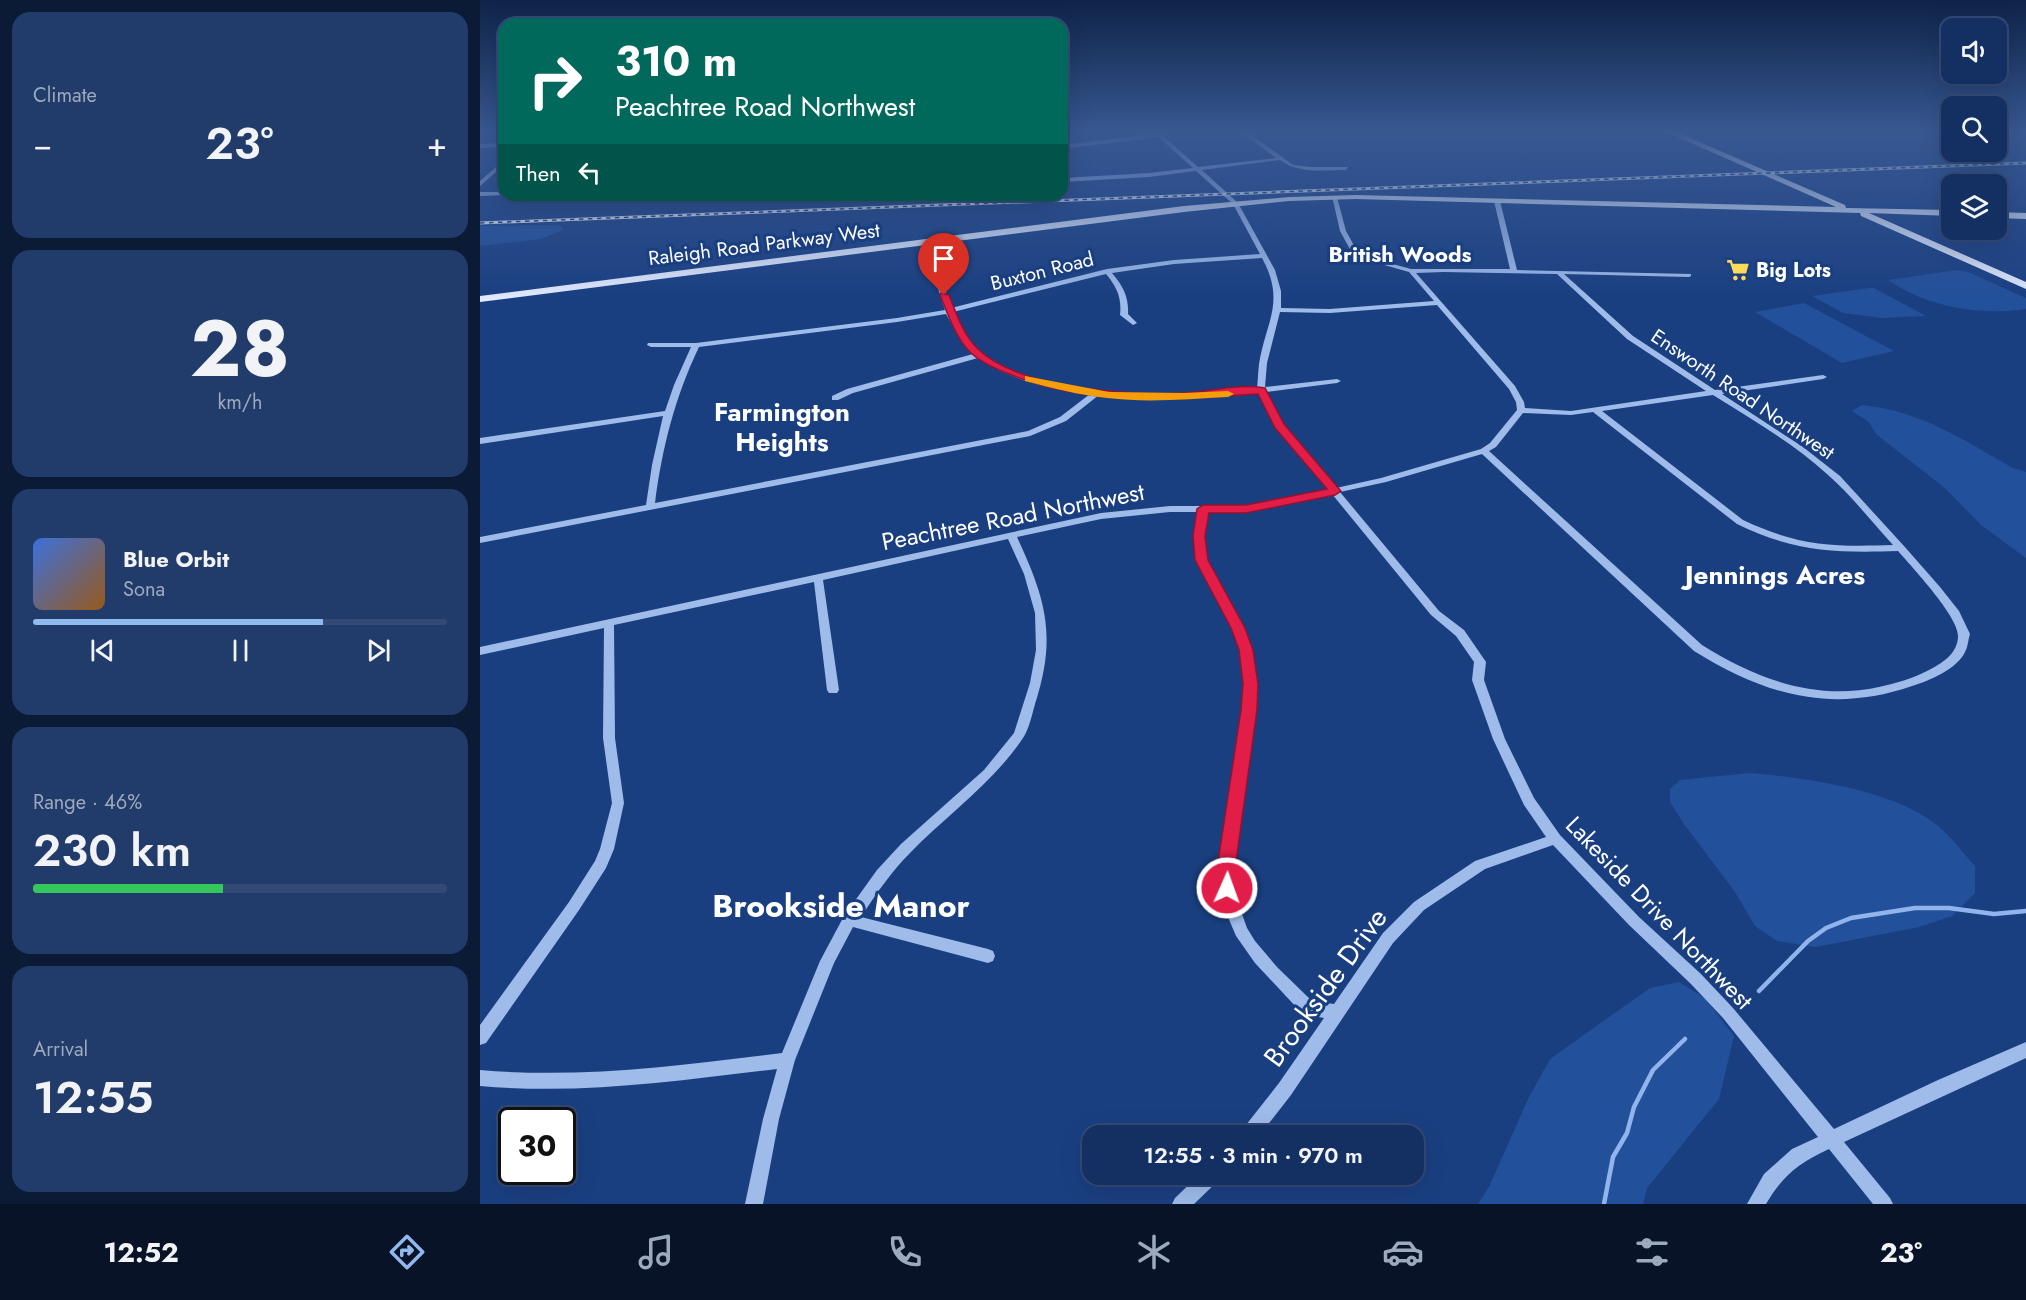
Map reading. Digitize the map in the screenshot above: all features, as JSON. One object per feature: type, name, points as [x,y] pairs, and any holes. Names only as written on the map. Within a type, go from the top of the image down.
[{"type":"main road","points":[[1795,187],[1857,211],[2026,286]]},
{"type":"main road","name":"Raleigh Road Parkway West","points":[[480,299],[1235,203],[1334,197],[1941,213]]},
{"type":"main road","points":[[2007,215],[2026,216]]},
{"type":"street","points":[[1218,187],[1235,203],[1276,281],[1277,310],[1263,363],[1261,390]]},
{"type":"street","points":[[480,194],[498,194]]},
{"type":"street","points":[[1334,197],[1343,231],[1353,250],[1365,258],[1411,271],[1689,275]]},
{"type":"street","points":[[1497,201],[1514,272]]},
{"type":"street","points":[[926,242],[950,311],[966,341],[979,354],[998,366],[1033,380],[1096,394],[1184,396],[1336,381]]},
{"type":"street","name":"Buxton Road","points":[[651,345],[696,345],[867,325],[950,311],[1107,271],[1174,262],[1264,256]]},
{"type":"street","points":[[1107,271],[1122,288],[1125,302],[1124,315],[1133,323]]},
{"type":"street","points":[[1411,271],[1512,388],[1520,402],[1521,410],[1559,414],[1823,377]]},
{"type":"street","name":"Ensworth Road Northwest","points":[[1484,451],[1698,648],[1734,671],[1784,688],[1829,696],[1874,694],[1926,677],[1950,662],[1960,651],[1965,635],[1959,619],[1901,548],[1837,478],[1820,464],[1640,345],[1559,273]]},
{"type":"street","points":[[1277,310],[1330,311],[1440,303]]},
{"type":"street","points":[[650,508],[654,470],[667,412],[680,376],[696,345]]},
{"type":"street","points":[[835,398],[850,391],[979,354]]},
{"type":"street","name":"Lakeside Drive Northwest","points":[[1261,390],[1279,425],[1435,613],[1460,633],[1471,648],[1480,662],[1478,680],[1507,759],[1529,801],[1555,839],[1625,913],[1728,1012],[1884,1204]]},
{"type":"street","points":[[480,540],[1030,433],[1064,419],[1096,394]]},
{"type":"street","name":"Peachtree Road Northwest","points":[[480,651],[818,577],[1132,512],[1246,509],[1335,491],[1422,470],[1484,451],[1493,445],[1521,410]]},
{"type":"street","points":[[1595,410],[1740,522],[1759,532],[1794,544],[1820,549],[1901,548]]},
{"type":"street","points":[[480,441],[667,412]]},
{"type":"street","points":[[1203,509],[1199,536],[1202,560],[1238,628],[1246,650],[1251,684],[1227,862],[1230,908],[1248,946],[1261,962],[1310,1008],[1338,1012]]},
{"type":"street","points":[[754,1204],[771,1119],[787,1060],[827,961],[849,920],[882,874],[906,848],[988,773],[1019,735],[1036,683],[1042,650],[1040,613],[1029,574],[1011,536]]},
{"type":"street","points":[[818,577],[833,690]]},
{"type":"street","points":[[480,1038],[574,906],[601,864],[607,849],[618,802],[609,738],[609,623]]},
{"type":"street","name":"Brookside Drive","points":[[1256,1125],[1284,1089],[1388,938],[1419,906],[1480,865],[1555,839]]},
{"type":"street","points":[[849,920],[988,956]]},
{"type":"street","points":[[1756,1204],[1770,1179],[1798,1155],[2026,1050]]},
{"type":"street","points":[[480,1078],[523,1082],[597,1080],[787,1060]]},
{"type":"street","points":[[1181,1204],[1201,1185]]},
{"type":"shaded area","points":[[560,225],[563,230],[541,239],[480,246],[480,226]]},
{"type":"shaded area","points":[[1957,270],[1968,272],[2026,298],[2026,309],[1991,311],[1954,307],[1920,297],[1888,280]]},
{"type":"shaded area","points":[[1874,288],[1926,316],[1882,318],[1843,313],[1812,296]]},
{"type":"shaded area","points":[[1804,303],[1894,351],[1842,363],[1755,312]]},
{"type":"shaded area","points":[[1862,405],[1884,408],[1923,420],[2013,468],[2026,472],[2026,558],[1981,525],[1946,489],[1876,434],[1869,422],[1852,411]]},
{"type":"shaded area","points":[[1749,773],[1848,787],[1873,794],[1919,813],[1942,829],[1975,866],[1975,893],[1952,916],[1919,927],[1816,947],[1777,941],[1755,926],[1735,892],[1670,802],[1670,789],[1680,780]]},
{"type":"shaded area","points":[[1679,982],[1705,998],[1734,1036],[1719,1099],[1647,1188],[1643,1204],[1478,1204],[1489,1187],[1528,1099],[1550,1059],[1650,988]]},
{"type":"waterway","points":[[1759,991],[1808,941],[1826,928],[1851,918],[1915,908],[1949,908],[1994,914],[2026,911]]},
{"type":"waterway","points":[[1604,1204],[1613,1157],[1627,1133],[1634,1107],[1653,1070],[1685,1039]]},
{"type":"railway","points":[[1068,200],[1403,187]]},
{"type":"railway","points":[[480,223],[1047,201]]},
{"type":"slow traffic","points":[[1028,379],[1072,390],[1109,395],[1142,397],[1228,394]]},
{"type":"place","name":"Big Lots","points":[[1738,270]]},
{"type":"district","name":"British Woods","points":[[1400,254]]},
{"type":"district","name":"Farmington Heights","points":[[782,427]]},
{"type":"district","name":"Jennings Acres","points":[[1775,575]]},
{"type":"district","name":"Brookside Manor","points":[[841,906]]},
{"type":"route","points":[[944,295],[958,328],[974,350],[998,366],[1033,380],[1096,394],[1142,397],[1212,395],[1261,390],[1279,425],[1335,491],[1246,509],[1203,509],[1199,536],[1202,560],[1238,628],[1246,650],[1251,684],[1227,862],[1227,888]]}]
